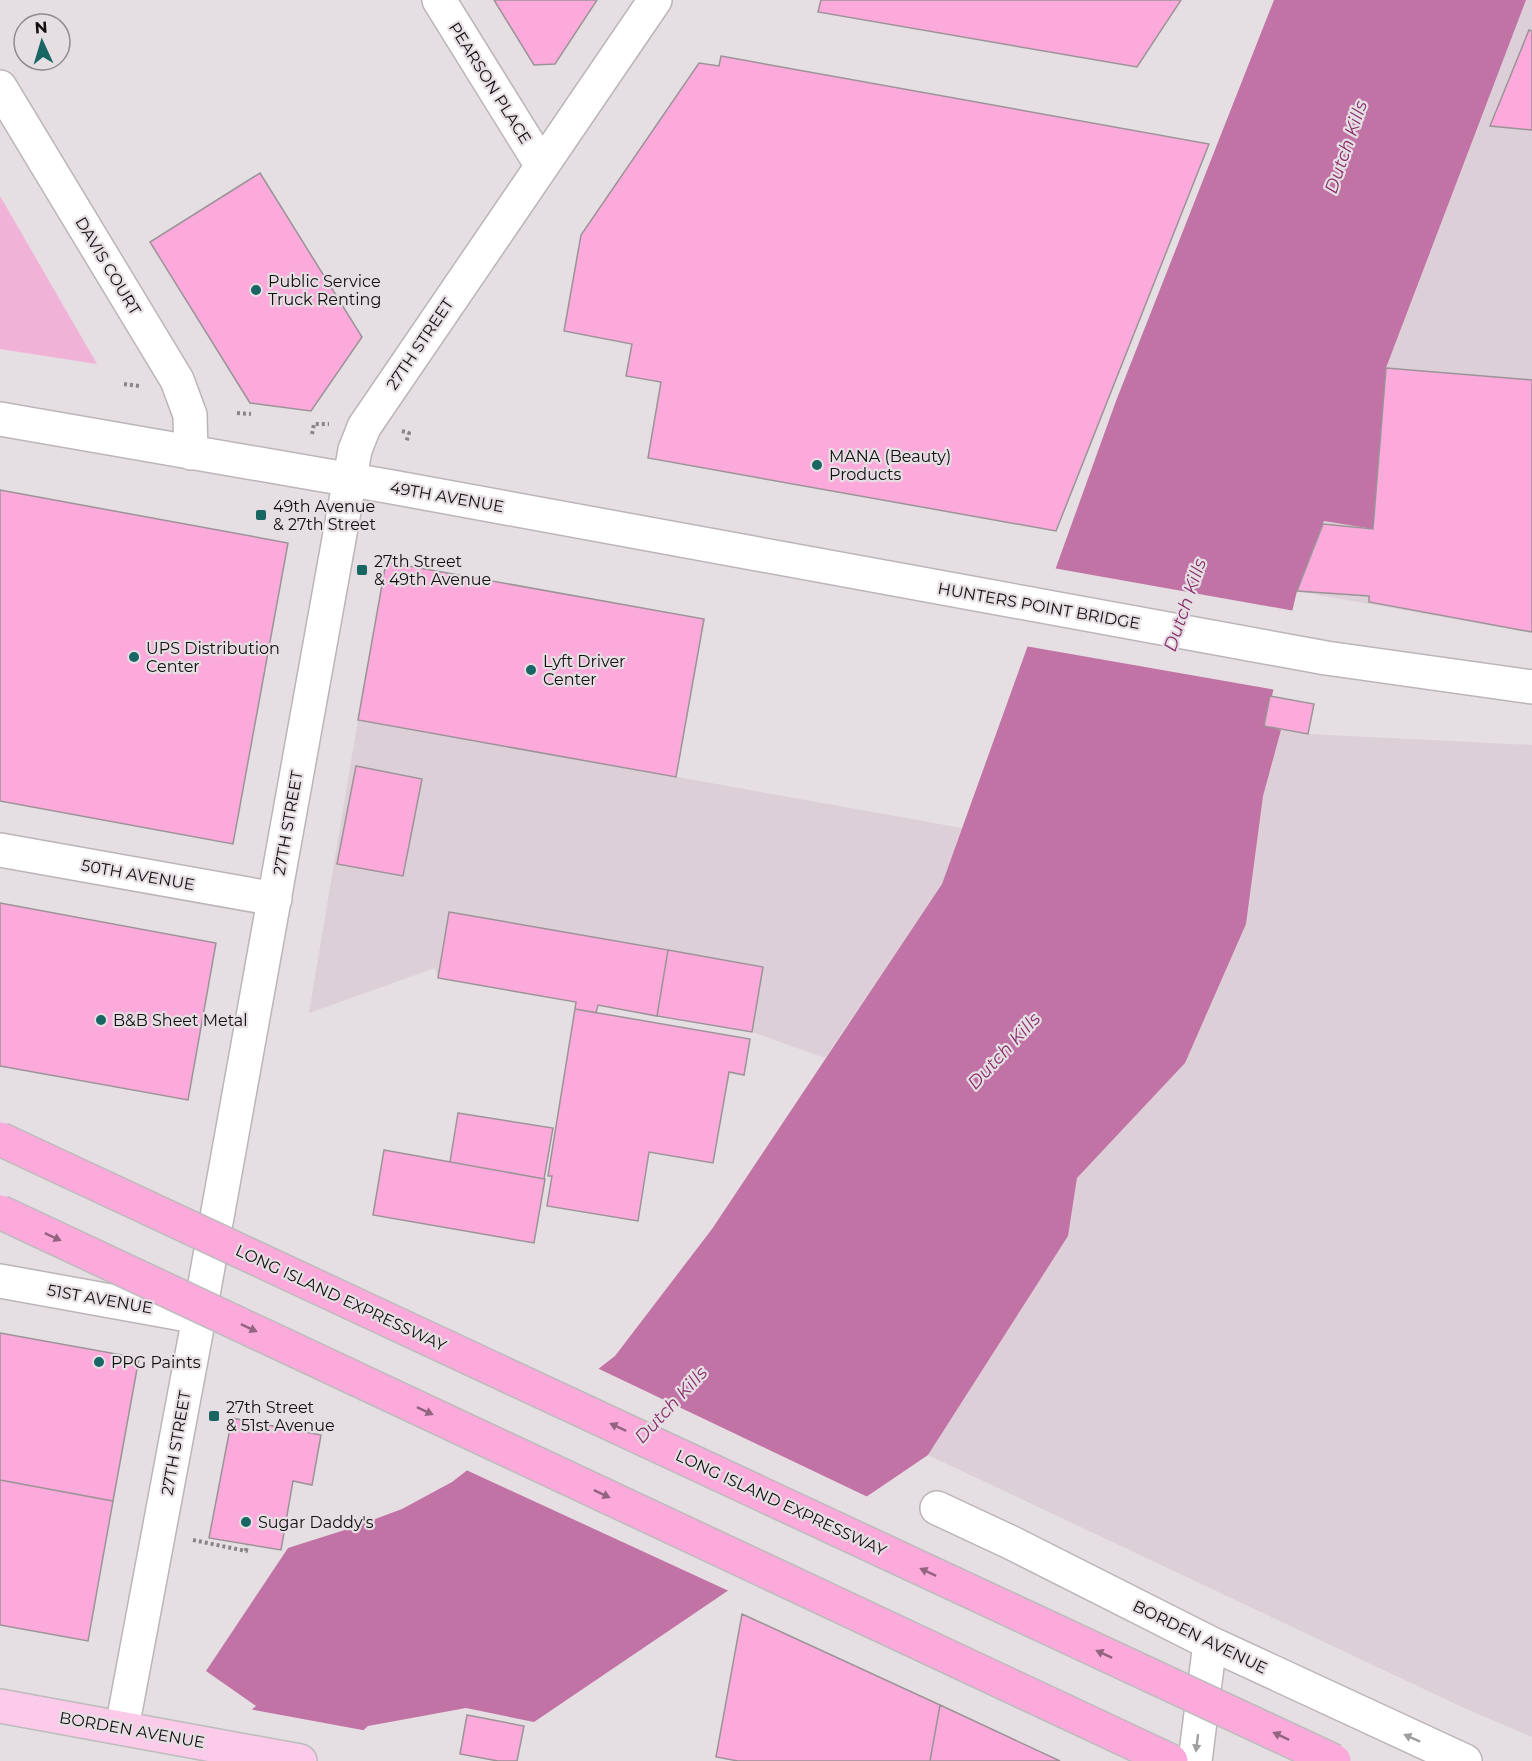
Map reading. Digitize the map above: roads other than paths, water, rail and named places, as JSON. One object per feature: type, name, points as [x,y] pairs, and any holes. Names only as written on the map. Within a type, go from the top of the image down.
[{"type":"highway","name":"LONG ISLAND EXPRESSWAY","points":[[0,1139],[1334,1761]]},
{"type":"highway","points":[[0,1212],[1171,1761]]},
{"type":"main road","name":"BORDEN AVENUE","points":[[0,1706],[300,1761]]},
{"type":"street","name":"PEARSON PLACE","points":[[439,0],[542,166]]},
{"type":"street","name":"27TH STREET","points":[[122,1728],[199,1317],[349,480],[364,427],[654,0]]},
{"type":"street","name":"DAVIS COURT","points":[[0,87],[177,380],[190,414],[191,453]]},
{"type":"street","name":"49TH AVENUE","points":[[0,419],[349,480],[894,580]]},
{"type":"street","name":"HUNTERS POINT BRIDGE","points":[[894,580],[1326,658],[1532,687]]},
{"type":"street","name":"50TH AVENUE","points":[[0,850],[275,899]]},
{"type":"street","name":"51ST AVENUE","points":[[0,1281],[199,1317]]},
{"type":"street","name":"BORDEN AVENUE","points":[[937,1508],[1012,1543],[1210,1643],[1465,1761]]},
{"type":"street","points":[[1195,1761],[1210,1643]]},
{"type":"water","name":"Dutch Kills","points":[[1274,0],[1526,0],[1386,368],[1373,529],[1324,521],[1297,591],[1265,725],[1281,730],[1263,796],[1246,924],[1185,1063],[1077,1178],[1068,1236],[928,1455],[534,1722],[466,1708],[368,1726],[329,1761],[190,1761],[256,1706],[206,1671],[288,1548],[402,1509],[452,1482],[615,1356],[712,1229],[942,884],[1116,401]]},
{"type":"place","name":"Public Service Truck Renting","points":[[256,290]]},
{"type":"place","name":"MANA (Beauty) Products","points":[[817,465]]},
{"type":"place","name":"49th Avenue & 27th Street","points":[[261,515]]},
{"type":"place","name":"27th Street & 49th Avenue","points":[[362,570]]},
{"type":"place","name":"UPS Distribution Center","points":[[134,657]]},
{"type":"place","name":"Lyft Driver Center","points":[[531,670]]},
{"type":"place","name":"B&B Sheet Metal","points":[[101,1020]]},
{"type":"place","name":"PPG Paints","points":[[99,1362]]},
{"type":"place","name":"27th Street & 51st Avenue","points":[[214,1416]]},
{"type":"place","name":"Sugar Daddy's","points":[[246,1522]]}]
